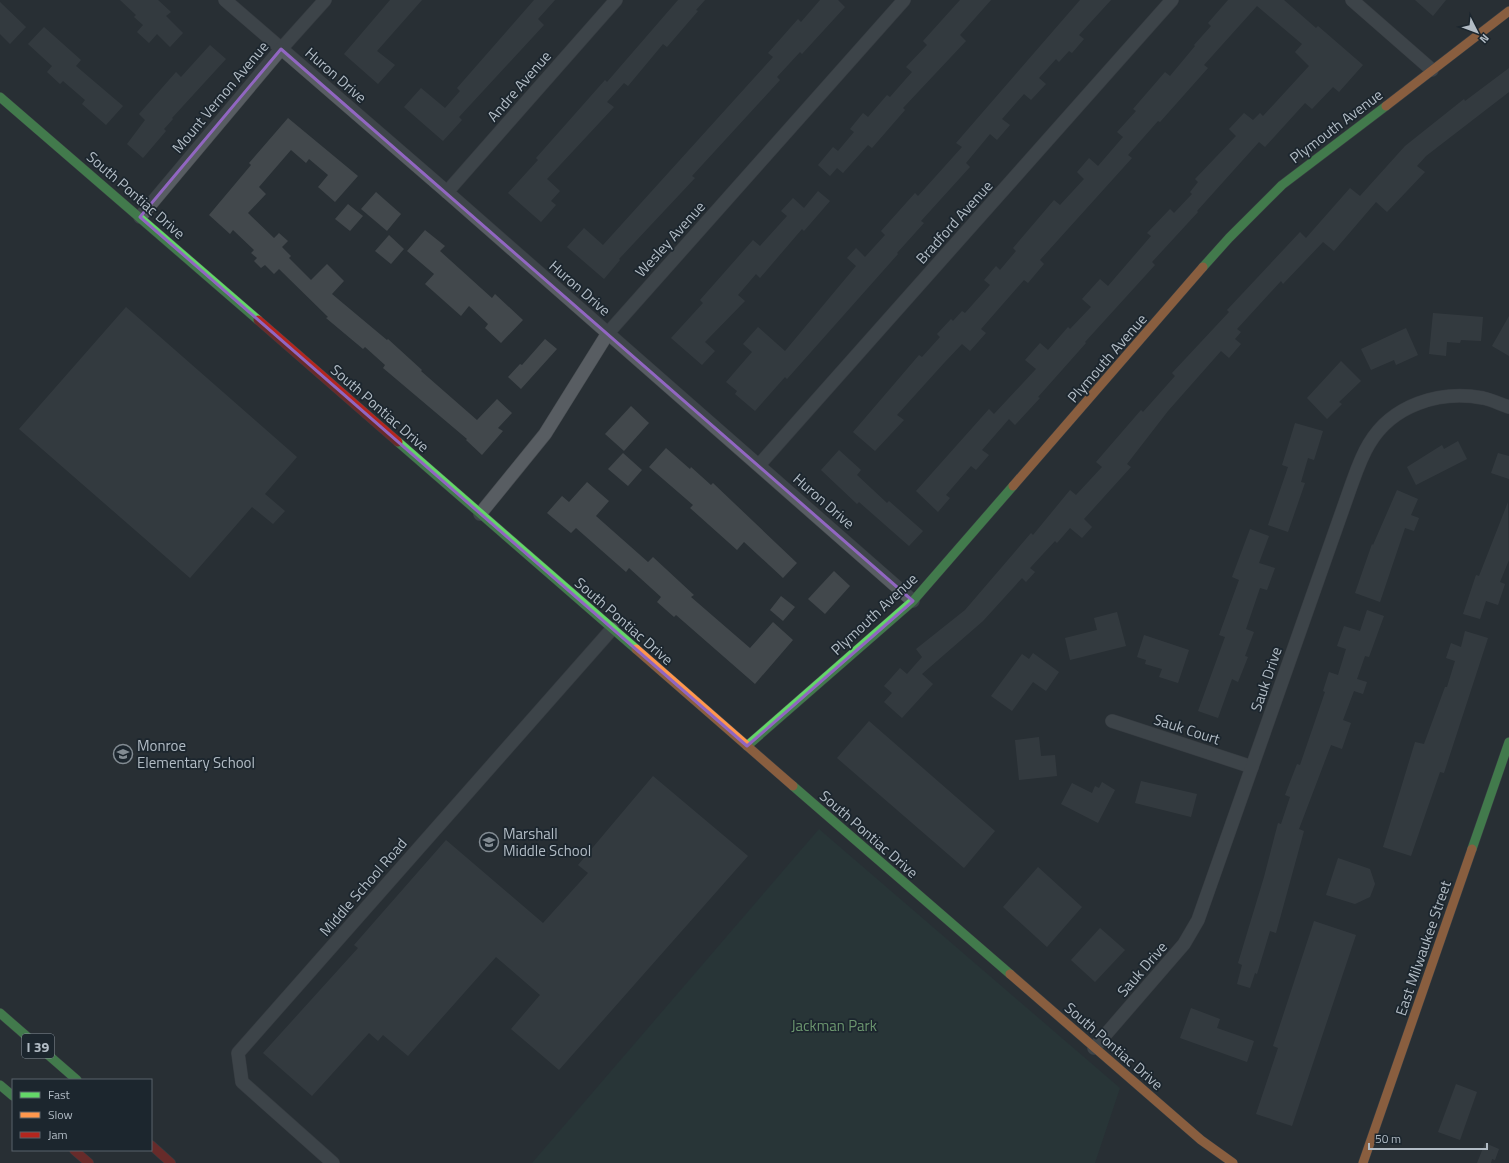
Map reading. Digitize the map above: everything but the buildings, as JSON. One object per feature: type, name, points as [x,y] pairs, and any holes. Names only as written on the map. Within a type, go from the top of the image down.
[{"type":"main road","name":"Plymouth Avenue","points":[[747,746],[913,601],[1219,250],[1265,202],[1302,169],[1509,11]]},
{"type":"main road","name":"South Pontiac Drive","points":[[0,97],[140,217],[1094,1048],[1201,1140],[1233,1163]]},
{"type":"main road","name":"East Milwaukee Street","points":[[1364,1163],[1509,742]]},
{"type":"main road","name":"I 39","points":[[0,1013],[75,1079]]},
{"type":"main road","points":[[0,1085],[12,1095]]},
{"type":"main road","points":[[152,1146],[171,1163]]},
{"type":"main road","points":[[75,1151],[89,1163]]},
{"type":"street","name":"Huron Drive","points":[[225,0],[447,192],[913,601]]},
{"type":"street","name":"Mount Vernon Avenue","points":[[140,217],[281,49],[325,0]]},
{"type":"street","name":"Andre Avenue","points":[[447,192],[616,0]]},
{"type":"street","name":"Wesley Avenue","points":[[480,514],[546,434],[608,333],[904,0]]},
{"type":"street","name":"Bradford Avenue","points":[[759,465],[1172,0]]},
{"type":"street","points":[[1352,0],[1432,70]]},
{"type":"street","name":"Sauk Drive","points":[[1094,1048],[1184,944],[1198,920],[1351,486],[1362,456],[1373,438],[1385,423],[1394,416],[1421,402],[1438,397],[1460,395],[1484,398],[1509,407]]},
{"type":"street","name":"Middle School Road","points":[[333,1163],[242,1082],[238,1053],[612,629]]},
{"type":"street","name":"Sauk Court","points":[[1112,720],[1252,767]]},
{"type":"highlighted area","points":[[281,49],[913,601],[747,746],[140,217]]},
{"type":"green space","name":"Jackman Park","points":[[819,829],[1120,1088],[1095,1163],[532,1163]]},
{"type":"traffic: fast","points":[[0,97],[258,320]]},
{"type":"traffic: fast","points":[[1203,267],[1229,238],[1282,185],[1386,106]]},
{"type":"traffic: fast","points":[[398,442],[636,649]]},
{"type":"traffic: fast","points":[[747,746],[913,601],[1013,486]]},
{"type":"traffic: fast","points":[[1472,849],[1509,742]]},
{"type":"traffic: fast","points":[[793,786],[1010,974]]},
{"type":"traffic: fast","points":[[0,1013],[76,1079]]},
{"type":"traffic: fast","points":[[0,1085],[12,1095]]},
{"type":"traffic: slow","points":[[1386,106],[1509,11]]},
{"type":"traffic: slow","points":[[1013,486],[1203,267]]},
{"type":"traffic: slow","points":[[636,649],[793,786]]},
{"type":"traffic: slow","points":[[1363,1163],[1472,849]]},
{"type":"traffic: slow","points":[[1010,974],[1201,1140],[1233,1163]]},
{"type":"traffic: jam","points":[[258,320],[398,442]]},
{"type":"traffic: jam","points":[[152,1146],[171,1163]]},
{"type":"traffic: jam","points":[[75,1151],[89,1163]]},
{"type":"place","name":"Monroe Elementary School","points":[[123,754]]},
{"type":"place","name":"Marshall Middle School","points":[[489,842]]}]
